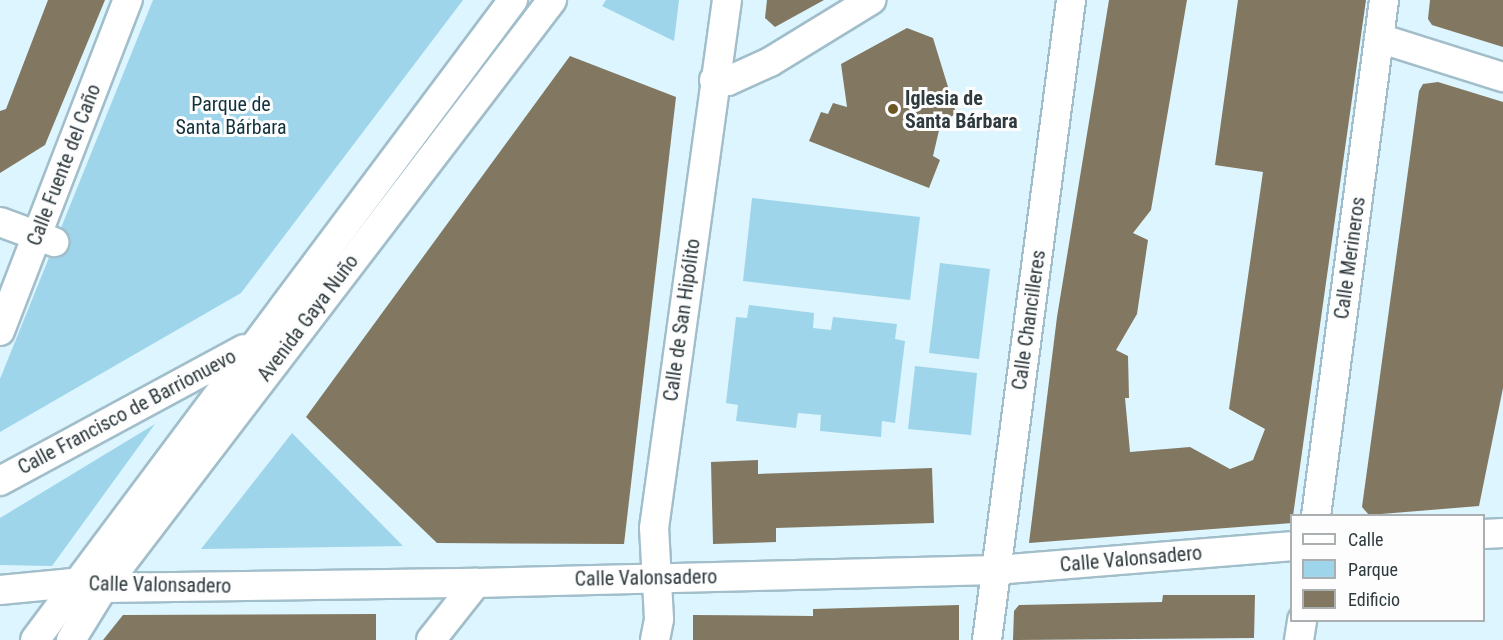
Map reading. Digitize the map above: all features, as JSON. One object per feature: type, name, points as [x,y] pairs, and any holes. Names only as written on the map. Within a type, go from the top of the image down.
[{"type":"street","name":"Calle Fuente del Caño","points":[[0,331],[46,239],[128,0]]},
{"type":"street","name":"Avenida Gaya Nuño","points":[[35,640],[73,583],[513,0]]},
{"type":"street","name":"Avenida Gaya Nuño","points":[[71,640],[103,588],[552,0]]},
{"type":"street","name":"Calle de San Hipólito","points":[[655,640],[654,528],[714,80],[727,0]]},
{"type":"street","points":[[714,80],[728,81],[770,62],[871,0]]},
{"type":"street","name":"Calle Chancilleres","points":[[987,640],[1071,0]]},
{"type":"street","name":"Calle Merineros","points":[[1316,514],[1384,0]]},
{"type":"street","points":[[1379,38],[1503,77]]},
{"type":"street","points":[[0,222],[46,239]]},
{"type":"street","name":"Calle Francisco de Barrionuevo","points":[[0,481],[254,344]]},
{"type":"street","points":[[1485,534],[1503,533]]},
{"type":"street","name":"Calle Valonsadero","points":[[0,590],[73,583],[103,588],[476,583],[996,570],[1290,546]]},
{"type":"street","points":[[431,640],[476,583]]},
{"type":"street","points":[[1299,640],[1302,622]]},
{"type":"green space","name":"Parque de Santa Bárbara","points":[[153,0],[463,0],[241,293],[0,432],[0,379]]},
{"type":"green space","points":[[606,0],[679,0],[674,41],[602,6]]},
{"type":"green space","points":[[752,198],[920,217],[910,300],[743,281]]},
{"type":"green space","points":[[940,263],[990,269],[979,359],[929,353]]},
{"type":"green space","points":[[749,305],[814,313],[813,328],[831,330],[833,317],[897,324],[895,339],[905,341],[895,423],[882,421],[881,437],[820,431],[821,415],[798,413],[796,428],[736,421],[738,405],[726,403],[736,317],[747,318]]},
{"type":"green space","points":[[915,366],[977,373],[971,435],[908,429]]},
{"type":"green space","points":[[155,424],[52,566],[0,565],[0,518]]},
{"type":"green space","points":[[292,433],[403,546],[201,549]]},
{"type":"building","points":[[48,0],[105,0],[45,145],[0,173],[0,111],[6,109]]},
{"type":"building","points":[[767,0],[824,0],[775,27],[765,18]]},
{"type":"building","points":[[1109,0],[1187,0],[1151,210],[1133,233],[1148,240],[1137,314],[1116,350],[1128,356],[1129,398],[1125,398],[1130,452],[1190,447],[1230,469],[1253,460],[1265,429],[1229,409],[1263,172],[1215,165],[1238,0],[1366,0],[1293,514],[1290,514],[1290,523],[1029,543],[1057,317]]},
{"type":"building","points":[[1430,0],[1503,0],[1503,47],[1432,25],[1428,19]]},
{"type":"building","name":"Iglesia de Santa Bárbara","points":[[907,28],[933,38],[956,113],[940,126],[933,156],[940,160],[929,188],[809,141],[821,112],[828,114],[833,103],[847,107],[841,64]]},
{"type":"building","points":[[570,56],[676,97],[624,544],[437,543],[306,417]]},
{"type":"building","points":[[1438,82],[1503,102],[1503,388],[1479,506],[1368,514],[1362,507],[1419,91],[1423,84]]},
{"type":"building","points":[[758,460],[758,474],[932,468],[934,523],[776,528],[776,542],[713,544],[711,462]]},
{"type":"building","points":[[1163,595],[1255,595],[1254,638],[1013,640],[1014,611],[1019,605],[1162,602]]},
{"type":"building","points":[[959,605],[959,640],[693,640],[693,615],[813,616],[813,609]]},
{"type":"building","points":[[376,614],[376,640],[103,640],[123,615]]},
{"type":"place","name":"Iglesia de Santa Bárbara","points":[[893,109]]}]
